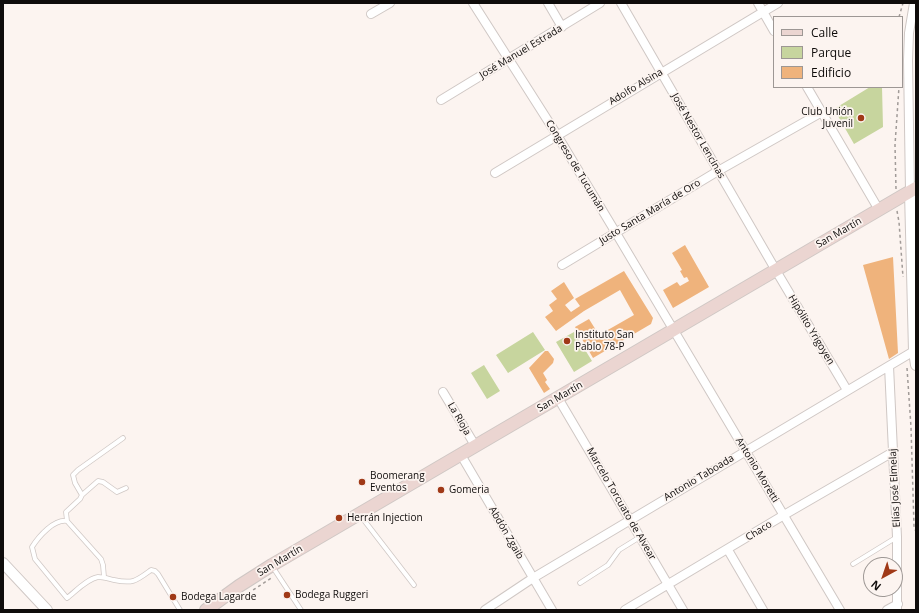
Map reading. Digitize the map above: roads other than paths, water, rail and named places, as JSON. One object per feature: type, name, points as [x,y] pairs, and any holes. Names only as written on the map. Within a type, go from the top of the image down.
[{"type":"main road","name":"San Martín","points":[[206,610],[239,586],[272,566],[913,190]]},
{"type":"street","points":[[371,14],[390,3]]},
{"type":"street","name":"Congreso de Tucumán","points":[[473,3],[557,135],[674,330]]},
{"type":"street","points":[[548,3],[562,27]]},
{"type":"street","name":"José Manuel Estrada","points":[[441,100],[600,3]]},
{"type":"street","name":"José Nestor Lencinas","points":[[621,3],[776,270]]},
{"type":"street","points":[[758,3],[773,29]]},
{"type":"street","name":"Adolfo Alsina","points":[[495,173],[778,3]]},
{"type":"street","points":[[914,3],[909,33],[908,60],[913,190],[916,365]]},
{"type":"street","points":[[808,88],[879,210]]},
{"type":"street","name":"Justo Santa María de Oro","points":[[562,265],[718,171],[822,112]]},
{"type":"street","name":"Hipólito Yrigoyen","points":[[776,270],[847,390]]},
{"type":"street","name":"Antonio Moretti","points":[[674,330],[840,610]]},
{"type":"street","name":"Antonio Taboada","points":[[485,610],[533,578],[630,519],[915,350]]},
{"type":"street","name":"Elías José Elmelaj","points":[[888,366],[897,537],[897,607]]},
{"type":"street","name":"La Rioja","points":[[443,392],[476,447]]},
{"type":"street","name":"Marcelo Torcuato de Alvear","points":[[558,398],[683,610]]},
{"type":"street","name":"Chaco","points":[[625,610],[893,452]]},
{"type":"street","name":"Abdón Zgaib","points":[[461,455],[552,610]]},
{"type":"street","points":[[728,550],[763,610]]},
{"type":"street","points":[[3,563],[47,610]]},
{"type":"street","points":[[887,610],[897,607]]},
{"type":"lane","points":[[82,495],[75,483],[73,475],[123,438]]},
{"type":"lane","points":[[104,578],[101,559],[67,521],[66,512],[98,481],[103,482],[117,492],[126,488]]},
{"type":"lane","points":[[360,515],[414,585]]},
{"type":"lane","points":[[67,521],[61,520],[54,524],[37,539],[32,547],[35,559],[67,598],[87,582],[98,577],[123,582],[133,582],[151,570],[158,574],[180,610]]},
{"type":"lane","points":[[580,583],[608,565],[619,550],[640,537]]},
{"type":"lane","points":[[853,564],[897,537]]},
{"type":"lane","points":[[272,566],[301,610]]},
{"type":"place","name":"Club Unión Juvenil","points":[[861,118]]},
{"type":"place","name":"Instituto San Pablo 78-P","points":[[567,341]]},
{"type":"place","name":"Boomerang Eventos","points":[[362,482]]},
{"type":"place","name":"Gomeria","points":[[441,490]]},
{"type":"place","name":"Herrán Injection","points":[[339,518]]},
{"type":"place","name":"Bodega Ruggeri","points":[[287,595]]},
{"type":"place","name":"Bodega Lagarde","points":[[173,597]]}]
